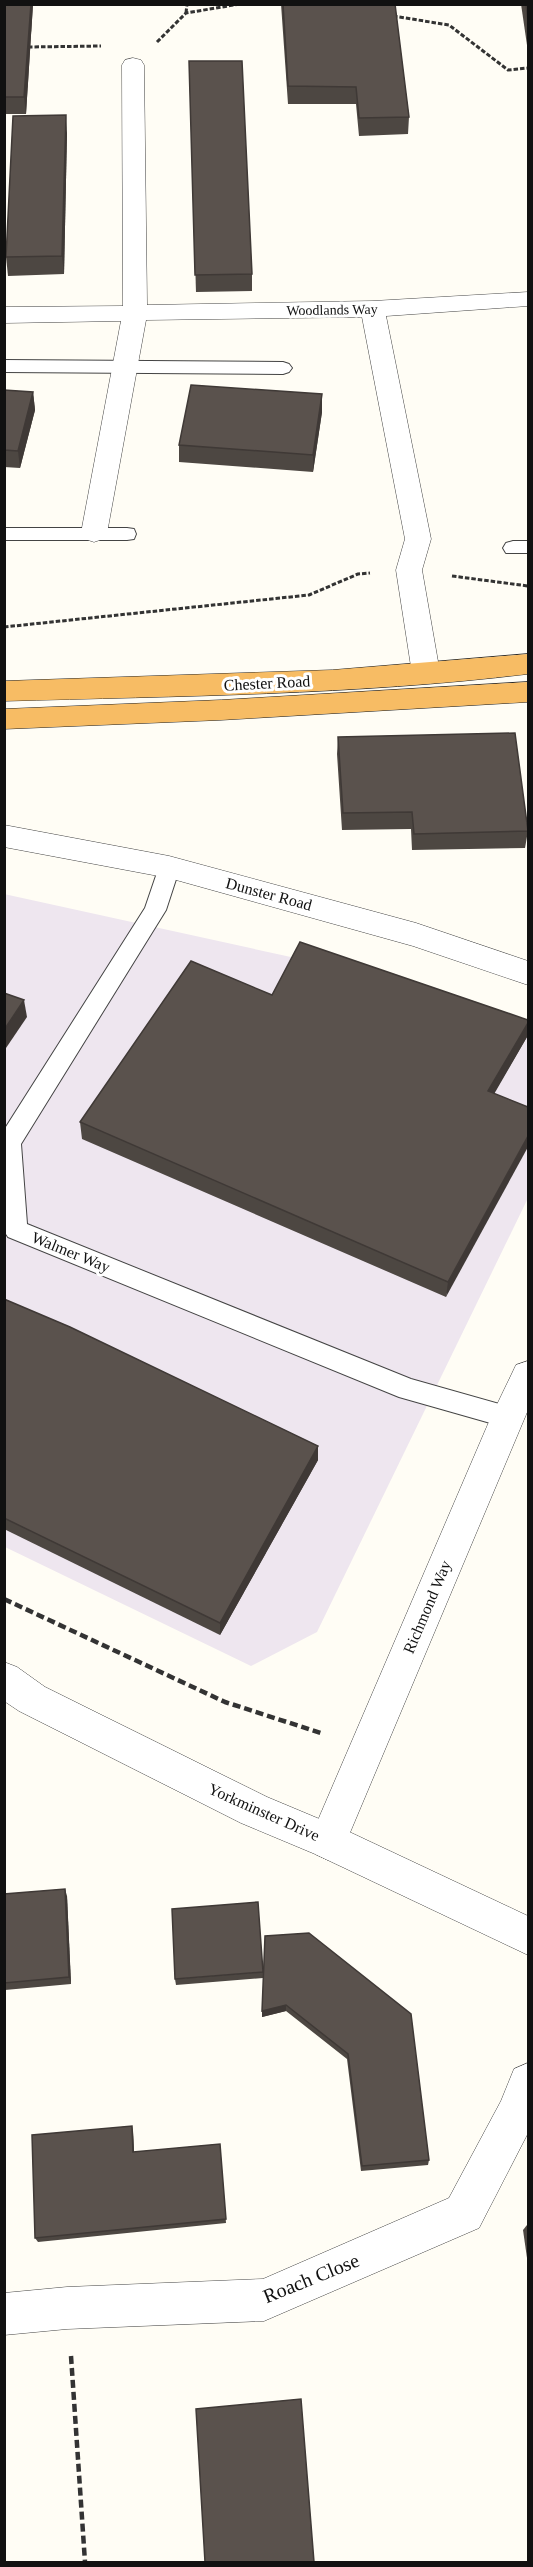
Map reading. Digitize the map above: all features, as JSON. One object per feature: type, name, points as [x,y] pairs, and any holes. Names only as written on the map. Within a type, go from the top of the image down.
[{"type":"highway","name":"Chester Road","points":[[4,691],[177,687],[426,674],[528,664]]},
{"type":"highway","name":"Chester Road","points":[[4,719],[221,710],[528,692]]},
{"type":"street","points":[[94,533],[135,313],[133,65]]},
{"type":"street","name":"Woodlands Way","points":[[4,315],[373,309],[528,298]]},
{"type":"street","points":[[373,309],[418,539],[409,570],[426,674]]},
{"type":"street","name":"Dunster Road","points":[[4,836],[169,867],[416,935],[528,973]]},
{"type":"street","name":"Richmond Way","points":[[328,1840],[367,1748],[518,1422],[528,1376]]},
{"type":"street","name":"Yorkminster Drive","points":[[4,1679],[32,1699],[254,1810],[328,1840],[528,1936]]},
{"type":"street","name":"Roach Close","points":[[4,2314],[67,2308],[264,2300],[464,2213],[518,2111],[528,2083]]},
{"type":"lane","points":[[4,366],[283,368]]},
{"type":"lane","points":[[4,534],[127,534]]},
{"type":"lane","name":"Walmer Way","points":[[169,867],[155,910],[9,1143],[16,1230],[408,1389],[518,1422]]},
{"type":"path","points":[[186,13],[187,4]]},
{"type":"path","points":[[393,16],[449,25],[508,70],[528,68]]},
{"type":"path","points":[[4,627],[309,595],[358,574],[409,570],[528,586]]},
{"type":"path","points":[[4,1599],[225,1702],[367,1748]]},
{"type":"path","points":[[67,2308],[85,2562]]},
{"type":"shaded area","points":[[4,894],[300,959],[527,1037],[528,1198],[317,1632],[251,1666],[5,1547]]},
{"type":"building","points":[[4,4],[31,4],[24,97],[4,97]]},
{"type":"building","points":[[283,4],[395,4],[409,117],[359,118],[356,87],[288,86]]},
{"type":"building","points":[[189,61],[242,61],[252,274],[195,275]]},
{"type":"building","points":[[66,115],[62,256],[6,257],[13,116]]},
{"type":"building","points":[[191,385],[322,394],[313,455],[179,445]]},
{"type":"building","points":[[4,390],[33,392],[18,451],[4,450]]},
{"type":"building","points":[[515,733],[528,831],[414,834],[412,812],[343,813],[338,737]]},
{"type":"building","points":[[300,942],[528,1020],[488,1091],[528,1107],[528,1136],[448,1282],[80,1122],[191,961],[272,995]]},
{"type":"building","points":[[4,993],[24,1000],[4,1030]]},
{"type":"building","points":[[4,1299],[70,1327],[318,1446],[220,1623],[4,1518]]},
{"type":"building","points":[[65,1889],[69,1977],[4,1983],[4,1894]]},
{"type":"building","points":[[258,1902],[263,1972],[175,1979],[172,1909]]},
{"type":"building","points":[[309,1933],[411,2014],[429,2160],[362,2166],[348,2054],[286,2005],[262,2011],[265,1936]]},
{"type":"building","points":[[132,2126],[133,2152],[220,2144],[226,2219],[35,2238],[32,2135]]},
{"type":"building","points":[[301,2399],[314,2562],[205,2562],[196,2409]]}]
